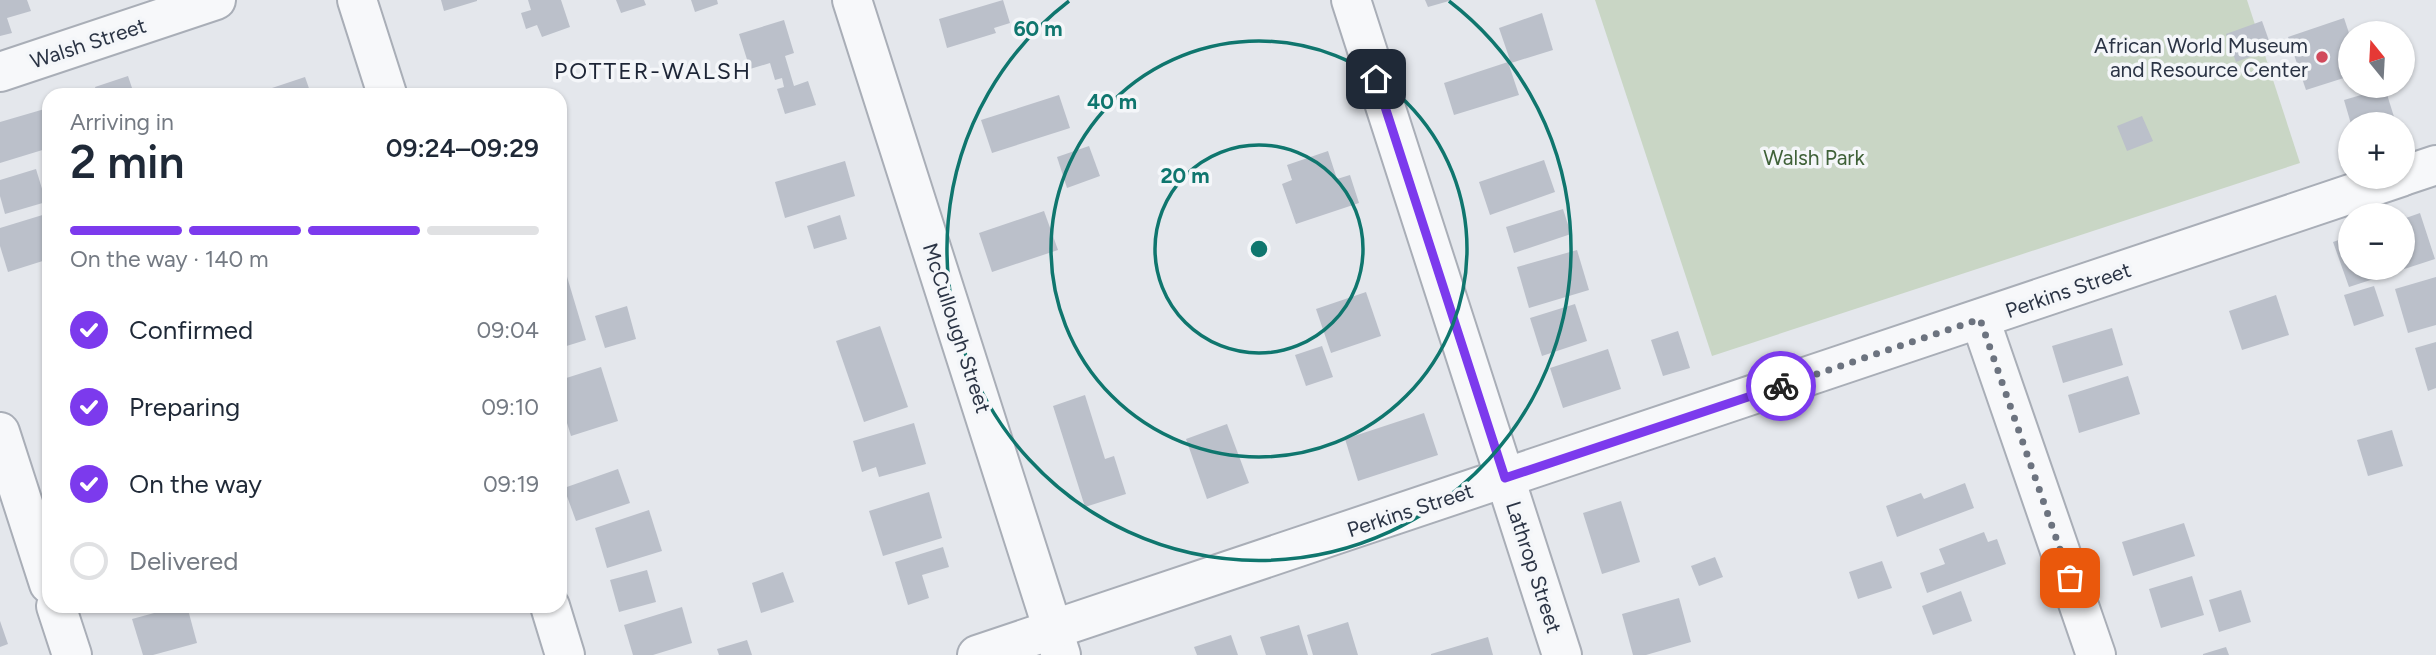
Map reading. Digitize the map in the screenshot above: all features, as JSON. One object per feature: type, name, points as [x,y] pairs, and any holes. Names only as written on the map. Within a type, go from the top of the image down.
[{"type":"street","name":"Walsh Street","points":[[0,72],[216,0]]},
{"type":"street","points":[[357,0],[385,88]]},
{"type":"street","name":"McCullough Street","points":[[852,0],[1057,642]]},
{"type":"street","name":"Lathrop Street","points":[[1351,0],[1562,655]]},
{"type":"street","name":"Perkins Street","points":[[2415,172],[2436,165]]},
{"type":"street","name":"Perkins Street","points":[[977,655],[1057,642],[1505,478],[2364,189]]},
{"type":"street","points":[[1980,319],[2096,655]]},
{"type":"street","points":[[0,432],[42,562]]},
{"type":"street","points":[[58,613],[72,655]]},
{"type":"street","points":[[552,613],[565,655]]},
{"type":"green space","name":"Walsh Park","points":[[1595,0],[2247,0],[2300,163],[1712,356]]},
{"type":"building","points":[[0,0],[27,0],[31,11],[7,18],[12,33],[0,36]]},
{"type":"building","points":[[441,0],[477,0],[477,1],[444,11]]},
{"type":"building","points":[[528,0],[561,0],[570,27],[542,37],[537,25],[526,29],[521,13],[531,10]]},
{"type":"building","points":[[616,0],[644,0],[646,5],[621,13]]},
{"type":"building","points":[[691,0],[717,0],[718,4],[695,12]]},
{"type":"building","points":[[1003,0],[1010,23],[994,28],[996,33],[947,48],[939,19]]},
{"type":"building","points":[[1425,0],[1449,0],[1449,1],[1428,7]]},
{"type":"building","points":[[1542,13],[1553,50],[1511,63],[1499,28]]},
{"type":"building","name":"African World Museum and Resource Center","points":[[2344,18],[2345,21],[2338,21],[2338,80],[2306,90],[2288,37]]},
{"type":"building","points":[[784,20],[794,53],[785,56],[794,86],[808,81],[816,105],[785,114],[777,89],[784,87],[782,78],[775,80],[770,63],[750,69],[739,34]]},
{"type":"building","points":[[2262,21],[2272,49],[2236,62],[2226,34]]},
{"type":"building","points":[[1508,62],[1519,95],[1454,115],[1444,83]]},
{"type":"building","points":[[128,76],[132,88],[95,88]]},
{"type":"building","points":[[305,77],[309,88],[272,88]]},
{"type":"building","points":[[1059,95],[1070,128],[992,153],[981,120]]},
{"type":"building","points":[[2388,98],[2392,112],[2348,112],[2344,100]]},
{"type":"building","points":[[42,110],[42,150],[0,163],[0,122]]},
{"type":"building","points":[[2142,116],[2153,141],[2127,151],[2117,126]]},
{"type":"building","points":[[1089,146],[1100,176],[1067,188],[1057,157]]},
{"type":"building","points":[[1328,151],[1337,179],[1350,175],[1359,203],[1296,224],[1282,184],[1292,180],[1287,165]]},
{"type":"building","points":[[1544,160],[1555,192],[1490,215],[1479,182]]},
{"type":"building","points":[[845,161],[855,196],[785,218],[775,182]]},
{"type":"building","points":[[36,169],[42,189],[42,203],[5,214],[0,196],[0,180]]},
{"type":"building","points":[[1563,209],[1571,234],[1514,253],[1506,227]]},
{"type":"building","points":[[1044,211],[1058,250],[992,272],[979,233]]},
{"type":"building","points":[[2420,213],[2435,259],[2415,266],[2415,215]]},
{"type":"building","points":[[42,215],[42,261],[8,272],[0,246],[0,228]]},
{"type":"building","points":[[840,215],[847,239],[814,249],[807,226]]},
{"type":"building","points":[[2338,240],[2338,256],[2333,242]]},
{"type":"building","points":[[1577,250],[1589,290],[1529,308],[1517,267]]},
{"type":"building","points":[[567,277],[586,340],[567,346]]},
{"type":"building","points":[[2436,277],[2436,325],[2408,333],[2395,289]]},
{"type":"building","points":[[2347,280],[2370,280],[2349,287]]},
{"type":"building","points":[[2374,286],[2384,316],[2354,326],[2344,295]]},
{"type":"building","points":[[1366,292],[1381,336],[1331,353],[1316,309]]},
{"type":"building","points":[[2276,295],[2289,335],[2242,350],[2229,311]]},
{"type":"building","points":[[1575,304],[1587,341],[1542,356],[1530,318]]},
{"type":"building","points":[[627,306],[636,339],[605,348],[595,316]]},
{"type":"building","points":[[880,326],[908,407],[864,422],[836,341]]},
{"type":"building","points":[[2112,328],[2123,365],[2063,383],[2052,346]]},
{"type":"building","points":[[1678,331],[1690,368],[1663,376],[1651,340]]},
{"type":"building","points":[[2436,342],[2436,388],[2428,391],[2415,348]]},
{"type":"building","points":[[1322,346],[1333,377],[1306,386],[1295,355]]},
{"type":"building","points":[[1608,349],[1621,389],[1563,408],[1550,368]]},
{"type":"building","points":[[601,367],[618,421],[571,436],[567,423],[567,378]]},
{"type":"building","points":[[2128,376],[2140,414],[2079,433],[2068,395]]},
{"type":"building","points":[[1085,395],[1105,459],[1114,456],[1126,494],[1085,507],[1053,406]]},
{"type":"building","points":[[1424,413],[1438,455],[1358,481],[1345,439]]},
{"type":"building","points":[[914,423],[926,464],[879,477],[876,467],[862,472],[853,441]]},
{"type":"building","points":[[1227,424],[1249,483],[1207,499],[1186,439]]},
{"type":"building","points":[[2392,430],[2403,466],[2368,476],[2357,440]]},
{"type":"building","points":[[618,469],[630,503],[576,521],[567,496],[567,487]]},
{"type":"building","points":[[1965,483],[1974,508],[1897,537],[1886,506],[1921,493],[1924,499]]},
{"type":"building","points":[[929,492],[942,538],[883,556],[869,511]]},
{"type":"building","points":[[1621,501],[1640,562],[1602,574],[1583,513]]},
{"type":"building","points":[[649,510],[662,551],[607,568],[595,528]]},
{"type":"building","points":[[2184,523],[2195,556],[2133,576],[2122,542]]},
{"type":"building","points":[[1984,532],[1988,542],[1997,539],[2006,564],[1927,593],[1920,573],[1945,564],[1939,549]]},
{"type":"building","points":[[943,547],[949,567],[922,575],[929,598],[908,605],[895,562]]},
{"type":"building","points":[[1715,557],[1723,577],[1699,586],[1691,566]]},
{"type":"building","points":[[1882,561],[1892,588],[1858,599],[1849,572]]},
{"type":"building","points":[[647,570],[656,602],[619,612],[610,580]]},
{"type":"building","points":[[783,572],[794,602],[761,613],[752,583]]},
{"type":"building","points":[[2192,576],[2204,615],[2161,628],[2149,589]]},
{"type":"building","points":[[2241,590],[2251,622],[2219,632],[2209,600]]},
{"type":"building","points":[[1961,591],[1972,621],[1933,635],[1922,606]]},
{"type":"building","points":[[1679,598],[1691,642],[1646,655],[1633,655],[1622,614]]},
{"type":"building","points":[[682,607],[692,643],[653,655],[633,655],[624,625]]},
{"type":"building","points":[[154,613],[189,613],[197,643],[153,655],[143,655],[132,619]]},
{"type":"building","points":[[0,621],[8,644],[0,647]]},
{"type":"building","points":[[1348,622],[1358,655],[1313,655],[1307,635]]},
{"type":"building","points":[[1299,625],[1308,655],[1266,655],[1260,637]]},
{"type":"building","points":[[1231,635],[1238,655],[1197,655],[1194,647]]},
{"type":"building","points":[[1488,637],[1493,655],[1431,655],[1431,654]]},
{"type":"building","points":[[747,640],[752,655],[719,655],[717,649]]},
{"type":"building","points":[[2226,647],[2229,655],[2203,655],[2203,654]]},
{"type":"way so far","points":[[1781,386],[1980,319],[2070,578]]},
{"type":"place","name":"African World Museum and Resource Center","points":[[2322,57]]},
{"type":"district","name":"POTTER-WALSH","points":[[653,71]]},
{"type":"route","points":[[1376,79],[1505,478],[1781,386]]}]
